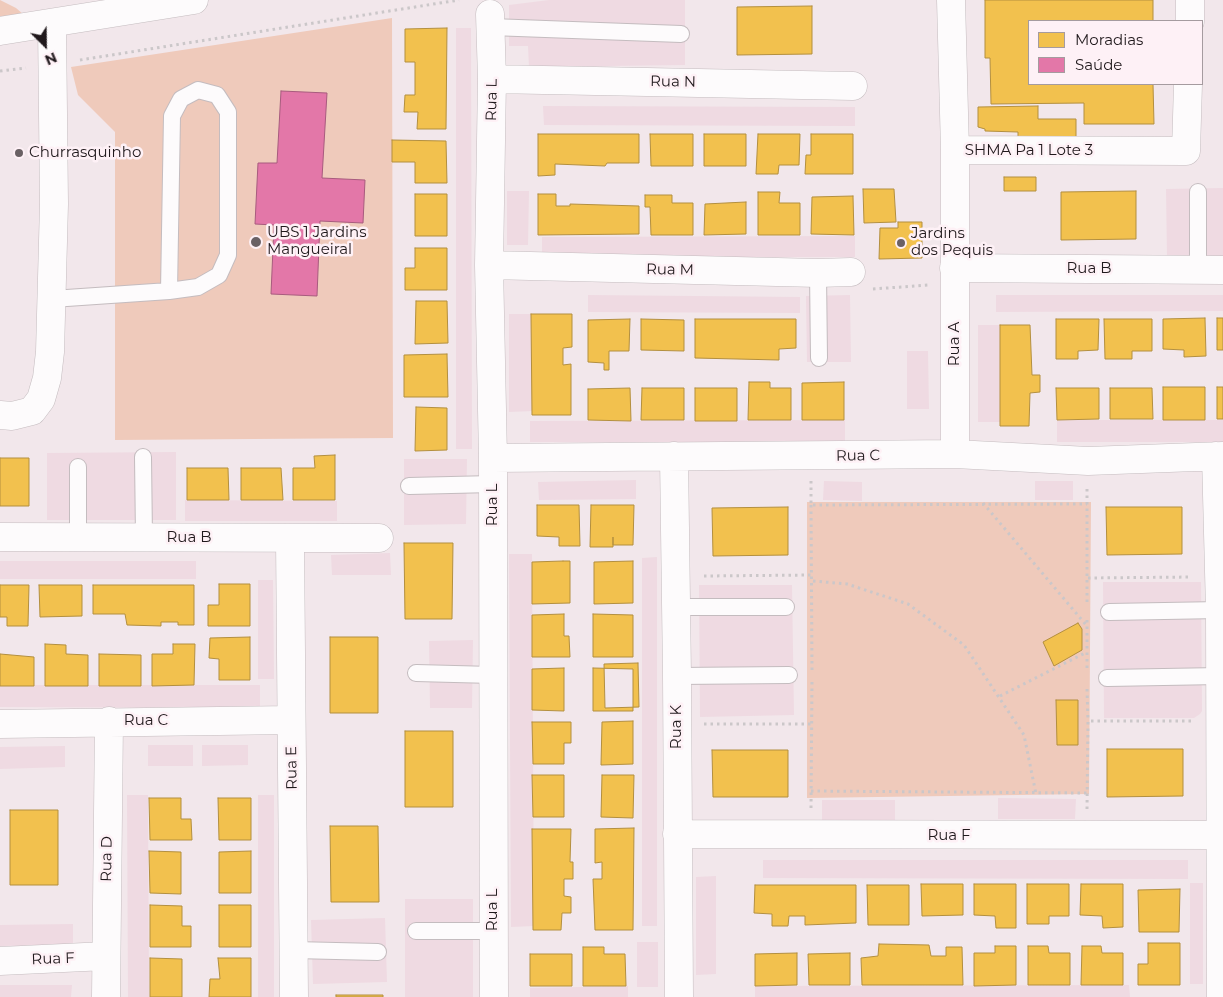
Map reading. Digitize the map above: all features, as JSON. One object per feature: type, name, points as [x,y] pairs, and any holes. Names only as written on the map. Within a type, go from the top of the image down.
[{"type":"street","points":[[0,31],[194,0]]},
{"type":"street","name":"SHMA Pa 1 Lote 3","points":[[951,0],[955,150],[1186,151],[1188,85]]},
{"type":"street","points":[[1190,0],[1190,20]]},
{"type":"street","name":"Rua L","points":[[491,20],[489,266],[493,458],[494,997]]},
{"type":"street","points":[[0,415],[12,416],[32,411],[41,399],[47,378],[52,299],[52,24]]},
{"type":"street","name":"Rua N","points":[[492,78],[853,86]]},
{"type":"street","name":"Rua A","points":[[955,150],[955,454]]},
{"type":"street","name":"Rua M","points":[[489,266],[818,273],[850,272]]},
{"type":"street","name":"Rua B","points":[[954,276],[1211,270]]},
{"type":"street","name":"Rua C","points":[[493,458],[810,457],[955,454],[1088,461],[1220,456]]},
{"type":"street","name":"Rua K","points":[[674,456],[678,676],[676,724],[679,997]]},
{"type":"street","points":[[1220,456],[1221,997]]},
{"type":"street","name":"Rua B","points":[[0,536],[379,538]]},
{"type":"street","name":"Rua E","points":[[290,539],[294,997]]},
{"type":"street","name":"Rua C","points":[[0,724],[109,721],[291,720]]},
{"type":"street","name":"Rua D","points":[[106,997],[109,721]]},
{"type":"street","name":"Rua F","points":[[677,834],[811,836],[1220,835]]},
{"type":"street","name":"Rua F","points":[[0,961],[106,956]]},
{"type":"lane","points":[[491,20],[682,34]]},
{"type":"lane","points":[[52,299],[169,290],[198,287],[218,274],[228,255],[228,112],[217,95],[198,90],[181,99],[172,116],[169,290]]},
{"type":"lane","points":[[1198,192],[1211,270]]},
{"type":"lane","points":[[818,273],[819,358]]},
{"type":"lane","points":[[143,457],[144,538]]},
{"type":"lane","points":[[78,467],[78,537]]},
{"type":"lane","points":[[409,486],[493,484]]},
{"type":"lane","points":[[676,607],[786,608]]},
{"type":"lane","points":[[1109,612],[1220,610]]},
{"type":"lane","points":[[416,674],[493,675]]},
{"type":"lane","points":[[678,676],[789,675]]},
{"type":"lane","points":[[1107,678],[1220,676]]},
{"type":"lane","points":[[416,931],[494,931]]},
{"type":"lane","points":[[294,950],[378,952]]},
{"type":"path","points":[[0,71],[53,65],[459,0]]},
{"type":"path","points":[[850,272],[871,289],[954,276]]},
{"type":"path","points":[[810,457],[813,581],[811,836]]},
{"type":"path","points":[[1088,461],[1088,607]]},
{"type":"path","points":[[982,503],[1087,626]]},
{"type":"path","points":[[811,505],[1087,504]]},
{"type":"path","points":[[675,576],[812,575]]},
{"type":"path","points":[[1088,578],[1198,577]]},
{"type":"path","points":[[813,581],[847,584],[908,604],[964,645],[1000,696],[1024,735],[1036,794]]},
{"type":"path","points":[[1087,616],[1087,672]]},
{"type":"path","points":[[1000,696],[1087,652]]},
{"type":"path","points":[[1087,682],[1087,817]]},
{"type":"path","points":[[1088,722],[1198,721]]},
{"type":"path","points":[[676,724],[811,724]]},
{"type":"path","points":[[811,791],[1087,793]]},
{"type":"shaded area","points":[[0,0],[16,8],[23,14],[0,17]]},
{"type":"shaded area","points":[[549,0],[685,0],[685,65],[529,67],[528,46],[509,46],[509,5]]},
{"type":"shaded area","name":"UBS 1 Jardins Mangueiral","points":[[392,18],[393,438],[115,440],[115,132],[78,95],[71,67]]},
{"type":"shaded area","points":[[456,28],[471,28],[472,449],[456,449]]},
{"type":"shaded area","points":[[543,106],[855,107],[855,126],[544,125]]},
{"type":"shaded area","points":[[1223,188],[1223,256],[1167,257],[1166,189]]},
{"type":"shaded area","points":[[507,191],[529,191],[528,245],[507,245]]},
{"type":"shaded area","points":[[855,236],[855,257],[542,257],[542,237]]},
{"type":"shaded area","points":[[588,295],[800,297],[800,313],[588,312]]},
{"type":"shaded area","points":[[850,295],[851,362],[807,362],[806,296]]},
{"type":"shaded area","points":[[996,295],[1223,295],[1223,311],[996,312]]},
{"type":"shaded area","points":[[509,314],[533,314],[533,411],[509,412]]},
{"type":"shaded area","points":[[978,325],[1003,325],[1002,422],[978,422]]},
{"type":"shaded area","points":[[907,351],[928,351],[929,409],[907,409]]},
{"type":"shaded area","points":[[845,420],[845,442],[530,442],[530,421]]},
{"type":"shaded area","points":[[1057,420],[1223,420],[1223,442],[1057,442]]},
{"type":"shaded area","points":[[176,452],[176,520],[47,520],[47,453]]},
{"type":"shaded area","points":[[404,459],[467,459],[466,524],[404,525]]},
{"type":"shaded area","points":[[636,480],[636,499],[539,500],[538,482]]},
{"type":"shaded area","points":[[824,481],[862,482],[862,501],[823,500]]},
{"type":"shaded area","points":[[1035,481],[1073,481],[1073,500],[1035,500]]},
{"type":"shaded area","points":[[185,500],[337,501],[337,521],[185,521]]},
{"type":"shaded area","points":[[807,502],[1091,502],[1089,794],[807,798]]},
{"type":"shaded area","points":[[390,553],[391,575],[332,575],[331,555]]},
{"type":"shaded area","points":[[509,554],[532,554],[534,926],[511,927]]},
{"type":"shaded area","points":[[657,557],[657,926],[642,926],[642,558]]},
{"type":"shaded area","points":[[0,561],[196,561],[196,579],[0,579]]},
{"type":"shaded area","points":[[258,580],[273,580],[274,679],[258,679]]},
{"type":"shaded area","points":[[1103,582],[1201,582],[1202,711],[1200,714],[1194,718],[1104,718]]},
{"type":"shaded area","points":[[699,585],[792,585],[794,715],[700,717]]},
{"type":"shaded area","points":[[473,640],[472,708],[430,708],[429,641]]},
{"type":"shaded area","points":[[0,685],[260,685],[260,708],[0,707]]},
{"type":"shaded area","points":[[148,745],[193,745],[193,766],[148,766]]},
{"type":"shaded area","points":[[202,745],[248,745],[248,765],[202,766]]},
{"type":"shaded area","points":[[65,746],[65,767],[0,769],[0,747]]},
{"type":"shaded area","points":[[127,795],[148,795],[149,997],[128,997]]},
{"type":"shaded area","points":[[258,795],[274,795],[274,997],[258,997]]},
{"type":"shaded area","points":[[998,798],[1076,799],[1075,819],[998,819]]},
{"type":"shaded area","points":[[822,800],[895,800],[895,820],[822,820]]},
{"type":"shaded area","points":[[763,860],[1188,860],[1188,879],[763,878]]},
{"type":"shaded area","points":[[716,876],[716,974],[696,975],[696,877]]},
{"type":"shaded area","points":[[1190,883],[1203,883],[1203,984],[1190,984]]},
{"type":"shaded area","points":[[405,899],[473,899],[473,997],[405,997]]},
{"type":"shaded area","points":[[385,918],[387,982],[313,984],[311,920]]},
{"type":"shaded area","points":[[73,924],[73,945],[0,946],[0,925]]},
{"type":"shaded area","points":[[637,942],[658,942],[658,987],[637,987]]},
{"type":"shaded area","points":[[0,985],[72,985],[71,997],[0,997]]},
{"type":"shaded area","points":[[1129,985],[1130,997],[755,997],[755,986]]},
{"type":"shaded area","points":[[628,986],[628,997],[530,997],[530,988]]},
{"type":"building: Moradias","points":[[985,0],[1153,0],[1153,20],[1028,20],[1028,85],[1153,85],[1154,124],[1084,124],[1084,103],[991,104],[990,58],[985,58]]},
{"type":"building: Moradias","points":[[812,6],[812,54],[737,55],[737,7]]},
{"type":"building: Moradias","points":[[447,28],[446,129],[417,129],[418,112],[404,112],[405,95],[415,95],[415,62],[405,62],[405,29]]},
{"type":"building: Moradias","points":[[1038,106],[1038,119],[1076,119],[1076,137],[1018,137],[1018,132],[985,131],[985,129],[978,127],[978,107]]},
{"type":"building: Moradias","points":[[538,134],[639,134],[639,163],[607,163],[605,166],[555,164],[555,175],[538,176]]},
{"type":"building: Moradias","points":[[650,134],[693,134],[693,166],[651,166]]},
{"type":"building: Moradias","points":[[704,134],[746,134],[746,166],[704,166]]},
{"type":"building: Moradias","points":[[758,134],[800,134],[799,165],[779,165],[778,174],[756,174]]},
{"type":"building: Moradias","points":[[811,134],[853,134],[853,174],[805,174],[806,155],[811,155]]},
{"type":"building: Moradias","points":[[392,140],[446,141],[447,183],[415,183],[415,162],[392,162]]},
{"type":"building: Moradias","points":[[1004,177],[1036,177],[1036,191],[1004,191]]},
{"type":"building: Moradias","points":[[863,189],[894,189],[896,222],[864,223]]},
{"type":"building: Moradias","points":[[1136,191],[1136,239],[1061,240],[1061,192]]},
{"type":"building: Moradias","points":[[758,192],[780,192],[779,203],[800,203],[800,235],[758,235]]},
{"type":"building: Moradias","points":[[415,194],[447,194],[447,236],[415,236]]},
{"type":"building: Moradias","points":[[538,194],[556,194],[556,206],[570,206],[570,204],[639,206],[639,234],[538,235]]},
{"type":"building: Moradias","points":[[645,195],[672,195],[672,203],[693,203],[693,235],[651,235],[650,207],[645,207]]},
{"type":"building: Moradias","points":[[853,196],[854,235],[811,234],[812,197]]},
{"type":"building: Moradias","points":[[746,202],[746,234],[704,235],[705,204]]},
{"type":"building: Moradias","name":"Jardins dos Pequis","points":[[898,222],[922,222],[922,258],[879,259],[880,228],[898,228]]},
{"type":"building: Moradias","points":[[415,248],[447,248],[447,290],[405,290],[405,268],[415,268]]},
{"type":"building: Moradias","points":[[416,301],[447,301],[448,343],[415,344]]},
{"type":"building: Moradias","points":[[531,314],[572,314],[572,347],[563,348],[563,365],[571,364],[571,415],[532,415]]},
{"type":"building: Moradias","points":[[1205,318],[1206,356],[1184,357],[1184,350],[1163,349],[1163,319]]},
{"type":"building: Moradias","points":[[1217,318],[1223,318],[1223,350],[1217,350]]},
{"type":"building: Moradias","points":[[630,319],[629,351],[609,351],[609,370],[604,370],[604,363],[588,362],[588,320]]},
{"type":"building: Moradias","points":[[641,319],[684,320],[684,351],[641,350]]},
{"type":"building: Moradias","points":[[695,319],[796,319],[796,348],[779,349],[779,360],[695,358]]},
{"type":"building: Moradias","points":[[1056,319],[1099,319],[1098,350],[1078,351],[1078,359],[1056,359]]},
{"type":"building: Moradias","points":[[1104,319],[1152,319],[1152,351],[1132,351],[1132,359],[1105,359]]},
{"type":"building: Moradias","points":[[1000,325],[1030,325],[1032,375],[1040,375],[1040,392],[1030,393],[1029,426],[1000,426]]},
{"type":"building: Moradias","points":[[447,354],[448,397],[404,397],[404,355]]},
{"type":"building: Moradias","points":[[749,382],[770,382],[770,388],[791,388],[791,420],[748,420]]},
{"type":"building: Moradias","points":[[844,382],[844,420],[802,420],[802,383]]},
{"type":"building: Moradias","points":[[1163,387],[1205,387],[1205,420],[1163,420]]},
{"type":"building: Moradias","points":[[1217,387],[1223,387],[1223,419],[1217,419]]},
{"type":"building: Moradias","points":[[630,388],[631,421],[588,420],[588,389]]},
{"type":"building: Moradias","points":[[642,388],[684,388],[684,420],[641,420]]},
{"type":"building: Moradias","points":[[695,388],[737,388],[737,421],[695,421]]},
{"type":"building: Moradias","points":[[1056,388],[1099,388],[1099,419],[1057,420]]},
{"type":"building: Moradias","points":[[1110,388],[1152,388],[1153,419],[1110,419]]},
{"type":"building: Moradias","points":[[416,407],[447,408],[447,450],[415,451]]},
{"type":"building: Moradias","points":[[335,455],[335,500],[293,500],[293,468],[315,468],[314,456]]},
{"type":"building: Moradias","points":[[0,458],[29,458],[29,506],[0,506]]},
{"type":"building: Moradias","points":[[187,468],[228,468],[229,500],[187,500]]},
{"type":"building: Moradias","points":[[241,468],[281,468],[283,500],[241,500]]},
{"type":"building: Moradias","points":[[537,505],[579,505],[580,546],[559,546],[559,537],[537,536]]},
{"type":"building: Moradias","points":[[591,505],[634,505],[633,545],[590,547]]},
{"type":"building: Moradias","points":[[788,507],[788,555],[713,556],[712,508]]},
{"type":"building: Moradias","points":[[1106,507],[1182,507],[1182,554],[1107,555]]},
{"type":"building: Moradias","points":[[404,543],[453,543],[452,619],[405,619]]},
{"type":"building: Moradias","points":[[570,561],[570,603],[532,604],[532,562]]},
{"type":"building: Moradias","points":[[633,561],[633,603],[594,604],[594,562]]},
{"type":"building: Moradias","points":[[219,584],[250,584],[250,626],[208,626],[208,605],[219,605]]},
{"type":"building: Moradias","points":[[0,585],[29,585],[28,626],[7,626],[7,617],[0,617]]},
{"type":"building: Moradias","points":[[39,585],[82,585],[82,616],[40,617]]},
{"type":"building: Moradias","points":[[93,585],[194,585],[194,625],[178,625],[178,622],[161,622],[161,626],[127,625],[125,614],[93,614]]},
{"type":"building: Moradias","points":[[564,614],[564,636],[569,636],[570,657],[532,657],[532,615]]},
{"type":"building: Moradias","points":[[593,614],[633,615],[633,657],[593,657]]},
{"type":"building: Moradias","points":[[1078,623],[1082,629],[1082,650],[1054,666],[1043,642]]},
{"type":"building: Moradias","points":[[250,637],[250,680],[219,680],[219,659],[209,658],[210,638]]},
{"type":"building: Moradias","points":[[330,637],[378,637],[378,713],[330,713]]},
{"type":"building: Moradias","points":[[45,644],[66,645],[66,654],[88,655],[88,686],[45,686]]},
{"type":"building: Moradias","points":[[173,644],[195,644],[194,685],[152,686],[152,654],[173,654]]},
{"type":"building: Moradias","points":[[0,654],[34,657],[34,686],[0,686]]},
{"type":"building: Moradias","points":[[99,654],[141,655],[141,686],[99,686]]},
{"type":"building: Moradias","points":[[638,663],[639,707],[605,708],[604,664]]},
{"type":"building: Moradias","points":[[564,668],[564,711],[532,710],[532,669]]},
{"type":"building: Moradias","points":[[593,668],[633,669],[633,711],[593,711]]},
{"type":"building: Moradias","points":[[1056,700],[1078,700],[1078,745],[1057,745]]},
{"type":"building: Moradias","points":[[633,721],[633,764],[601,765],[602,722]]},
{"type":"building: Moradias","points":[[532,722],[571,722],[571,743],[564,743],[564,764],[533,764]]},
{"type":"building: Moradias","points":[[405,731],[453,731],[453,807],[405,807]]},
{"type":"building: Moradias","points":[[1107,749],[1183,749],[1183,796],[1107,797]]},
{"type":"building: Moradias","points":[[712,750],[788,750],[788,797],[713,797]]},
{"type":"building: Moradias","points":[[532,775],[564,775],[564,817],[533,817]]},
{"type":"building: Moradias","points":[[602,775],[634,775],[633,818],[601,817]]},
{"type":"building: Moradias","points":[[149,798],[181,798],[181,819],[191,819],[192,840],[150,840]]},
{"type":"building: Moradias","points":[[218,798],[251,798],[251,840],[219,840]]},
{"type":"building: Moradias","points":[[10,810],[58,810],[58,885],[10,885]]},
{"type":"building: Moradias","points":[[330,826],[378,826],[379,902],[331,902]]},
{"type":"building: Moradias","points":[[634,828],[633,930],[595,930],[593,879],[602,879],[602,862],[595,863],[595,829]]},
{"type":"building: Moradias","points":[[532,829],[571,829],[570,862],[573,862],[573,879],[564,879],[564,896],[571,897],[571,913],[562,913],[561,930],[533,930]]},
{"type":"building: Moradias","points":[[149,851],[181,852],[181,894],[150,893]]},
{"type":"building: Moradias","points":[[251,851],[251,893],[219,893],[219,852]]},
{"type":"building: Moradias","points":[[921,884],[963,884],[963,915],[922,916]]},
{"type":"building: Moradias","points":[[974,884],[1016,884],[1016,928],[996,928],[995,916],[974,915]]},
{"type":"building: Moradias","points":[[1027,884],[1069,884],[1069,916],[1049,916],[1049,924],[1027,924]]},
{"type":"building: Moradias","points":[[1081,884],[1123,884],[1123,927],[1103,928],[1102,916],[1080,915]]},
{"type":"building: Moradias","points":[[755,885],[856,885],[856,923],[805,925],[805,916],[789,916],[788,926],[772,926],[772,914],[754,913]]},
{"type":"building: Moradias","points":[[867,885],[909,885],[909,925],[868,925]]},
{"type":"building: Moradias","points":[[1180,889],[1179,932],[1139,932],[1138,890]]},
{"type":"building: Moradias","points":[[150,905],[182,906],[182,926],[191,926],[191,947],[150,947]]},
{"type":"building: Moradias","points":[[219,905],[251,905],[251,947],[219,947]]},
{"type":"building: Moradias","points":[[1148,943],[1180,943],[1180,985],[1138,985],[1138,964],[1148,964]]},
{"type":"building: Moradias","points":[[879,944],[929,945],[931,956],[946,956],[946,947],[962,947],[963,985],[862,985],[861,958],[878,956]]},
{"type":"building: Moradias","points":[[995,946],[1016,946],[1016,985],[974,986],[974,953],[995,953]]},
{"type":"building: Moradias","points":[[1028,946],[1048,946],[1049,953],[1070,953],[1070,985],[1028,985]]},
{"type":"building: Moradias","points":[[1082,946],[1101,946],[1102,953],[1123,953],[1123,985],[1081,985]]},
{"type":"building: Moradias","points":[[583,947],[604,947],[604,954],[625,954],[626,986],[583,986]]},
{"type":"building: Moradias","points":[[797,953],[797,985],[755,986],[755,954]]},
{"type":"building: Moradias","points":[[850,953],[850,985],[809,985],[808,954]]},
{"type":"building: Moradias","points":[[530,954],[572,954],[572,986],[530,986]]},
{"type":"building: Moradias","points":[[150,958],[182,959],[182,997],[150,997]]},
{"type":"building: Moradias","points":[[218,958],[251,958],[251,997],[209,997],[210,979],[220,979]]},
{"type":"building: Moradias","points":[[336,995],[383,995],[383,997],[336,997]]},
{"type":"building: Saúde","points":[[281,91],[327,93],[322,178],[365,180],[363,223],[320,221],[317,296],[271,294],[274,225],[255,224],[258,163],[277,163]]},
{"type":"place","name":"Churrasquinho","points":[[19,153]]},
{"type":"place","name":"UBS 1 Jardins Mangueiral","points":[[256,242]]},
{"type":"place","name":"Jardins dos Pequis","points":[[901,243]]}]
